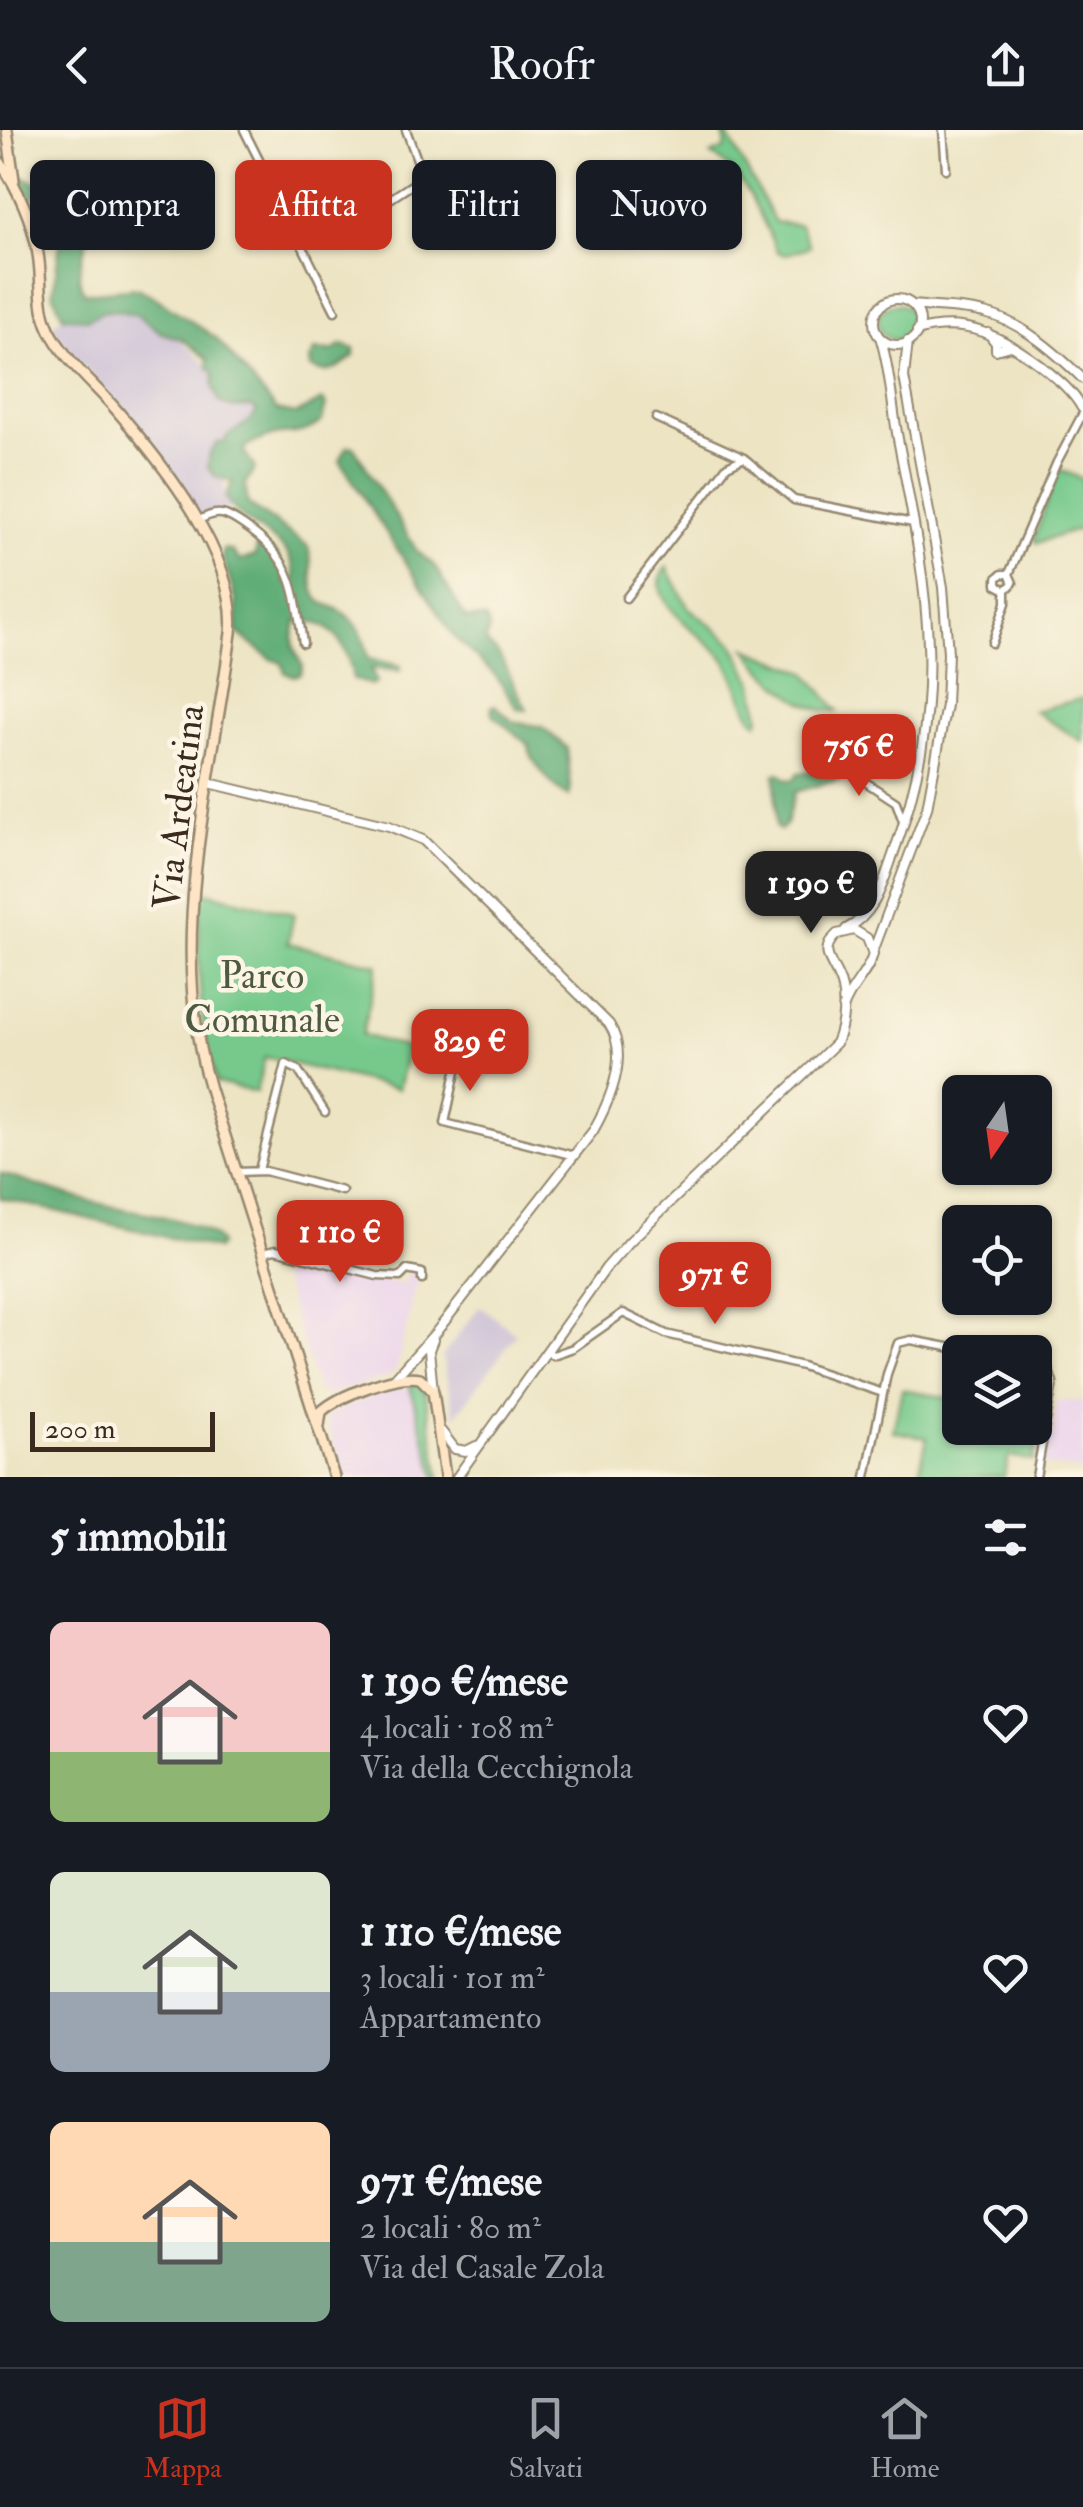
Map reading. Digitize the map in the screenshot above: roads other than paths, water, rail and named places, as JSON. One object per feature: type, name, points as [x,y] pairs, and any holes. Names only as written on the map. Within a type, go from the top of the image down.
[{"type":"main road","name":"Via Ardeatina","points":[[7,130],[16,187],[35,240],[42,309],[52,334],[140,439],[197,522],[222,574],[232,614],[192,906],[194,989],[202,1062],[334,1477]]},
{"type":"main road","name":"Via Ardeatina","points":[[0,162],[16,187]]},
{"type":"main road","points":[[304,1382],[317,1399],[336,1400],[391,1381],[414,1376],[424,1380],[433,1391],[445,1477]]},
{"type":"main road","points":[[319,1429],[320,1414],[336,1400]]},
{"type":"street","points":[[244,130],[335,311]]},
{"type":"street","points":[[392,198],[416,182],[422,173],[406,130]]},
{"type":"street","points":[[943,130],[946,169]]},
{"type":"street","points":[[458,1477],[606,1268],[836,1043],[842,1028],[841,987],[828,962],[827,946],[831,939],[857,924],[873,905],[904,825],[925,737],[930,674],[930,620],[916,528],[881,340],[874,322],[880,306],[897,299],[913,305],[991,314],[1013,324],[1080,376]]},
{"type":"street","points":[[913,305],[919,314],[917,332]]},
{"type":"street","points":[[881,340],[898,345],[934,326],[983,330],[1015,347],[1032,360],[1038,372],[1050,373],[1083,411],[1009,574],[1013,583],[1006,590],[1005,606],[992,643]]},
{"type":"street","points":[[843,1009],[861,974],[872,962],[875,942],[928,808],[947,686],[944,586],[904,377],[908,341]]},
{"type":"street","points":[[656,418],[744,458],[794,500],[911,521],[916,528]]},
{"type":"street","points":[[1072,436],[1083,430]]},
{"type":"street","points":[[626,598],[727,466],[744,458]]},
{"type":"street","points":[[892,517],[906,515],[911,506]]},
{"type":"street","points":[[197,522],[214,512],[227,514],[277,552],[295,590],[302,644]]},
{"type":"street","points":[[1006,590],[996,582],[1002,574],[1009,574]]},
{"type":"street","points":[[842,766],[896,802],[904,825]]},
{"type":"street","points":[[210,783],[389,826],[423,840],[609,1024],[618,1045],[606,1108],[575,1156],[437,1331],[391,1381]]},
{"type":"street","points":[[896,802],[905,800],[914,790]]},
{"type":"street","points":[[844,930],[861,933],[871,944],[873,954]]},
{"type":"street","points":[[835,972],[850,977],[861,974]]},
{"type":"street","points":[[460,1058],[445,1123],[575,1156]]},
{"type":"street","points":[[259,1170],[286,1064],[298,1070],[325,1112]]},
{"type":"street","points":[[237,1172],[259,1170],[342,1191]]},
{"type":"street","points":[[263,1252],[275,1250],[377,1276],[400,1277],[412,1270],[422,1273],[422,1280]]},
{"type":"street","points":[[546,1352],[553,1355],[568,1351],[622,1313],[664,1333],[802,1366],[883,1393]]},
{"type":"street","points":[[433,1391],[429,1350],[437,1331]]},
{"type":"street","points":[[866,1477],[893,1350],[903,1340],[942,1347]]},
{"type":"street","points":[[439,1426],[448,1444],[457,1450],[469,1450],[484,1440]]},
{"type":"street","points":[[1036,1477],[1042,1445]]},
{"type":"park label","name":"Parco Comunale","points":[[262,997]]}]
